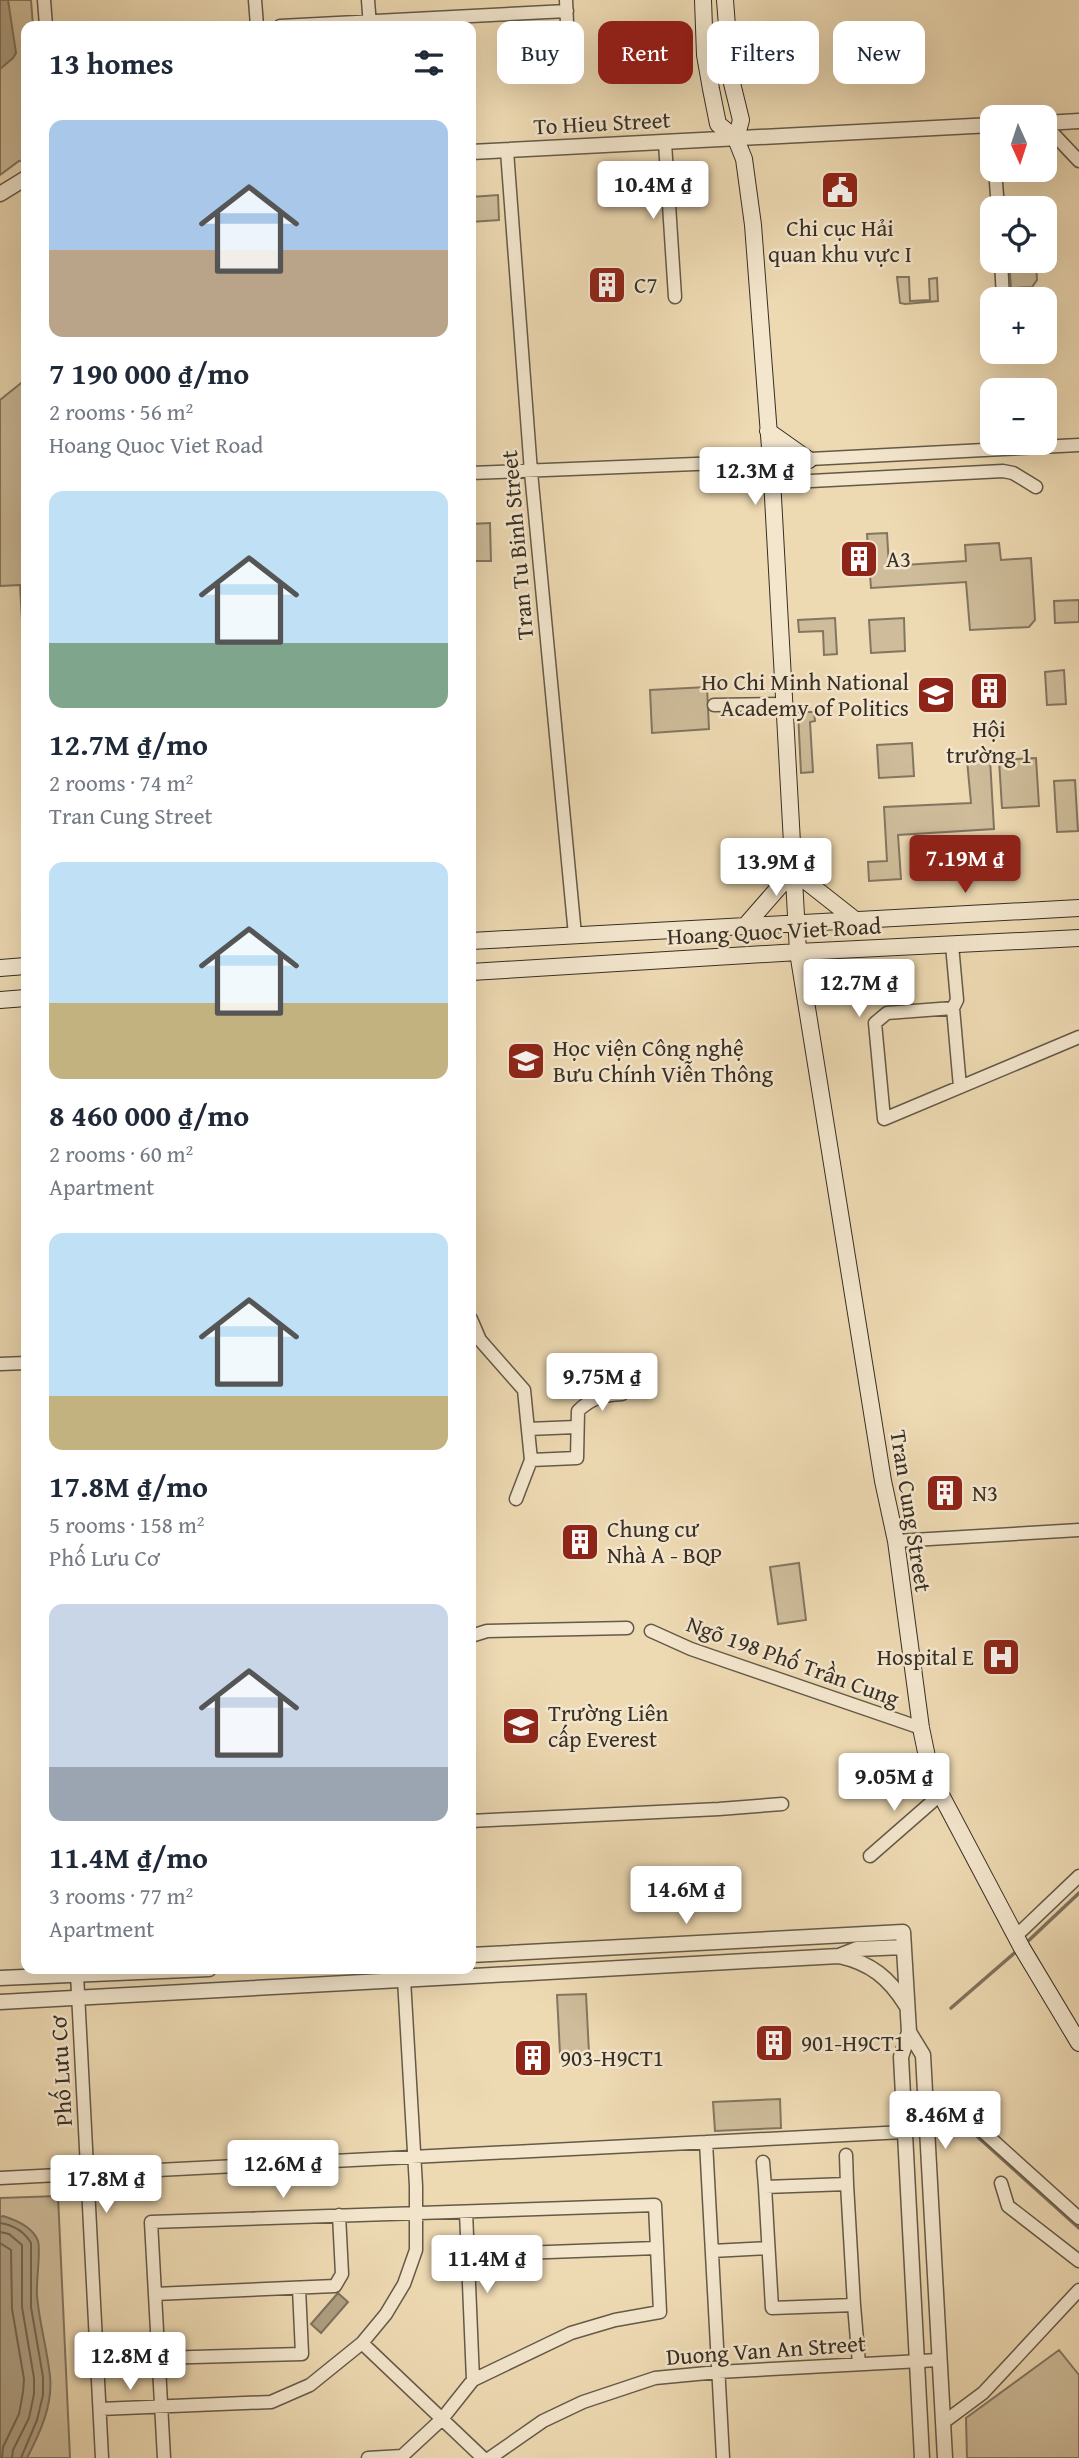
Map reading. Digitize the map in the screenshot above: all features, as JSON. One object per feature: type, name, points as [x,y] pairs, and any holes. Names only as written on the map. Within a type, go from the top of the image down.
[{"type":"main road","points":[[703,0],[707,59]]},
{"type":"main road","points":[[725,0],[726,21]]},
{"type":"main road","points":[[710,84],[719,124],[736,139],[741,120],[733,84]]},
{"type":"main road","name":"Tran Cung Street","points":[[736,139],[744,159],[753,225],[771,461],[798,952],[895,1541],[921,1728],[932,1776],[941,1794],[1019,1941],[1079,2043]]},
{"type":"main road","points":[[768,431],[809,460]]},
{"type":"main road","points":[[746,925],[793,871],[854,919]]},
{"type":"main road","name":"Hoang Quoc Viet Road","points":[[476,941],[1079,908]]},
{"type":"main road","name":"Hoang Quoc Viet Road","points":[[476,972],[1079,938]]},
{"type":"main road","points":[[0,968],[21,967]]},
{"type":"main road","points":[[0,1000],[21,998]]},
{"type":"street","points":[[44,0],[46,21]]},
{"type":"street","points":[[255,0],[257,21]]},
{"type":"street","points":[[368,0],[370,21]]},
{"type":"street","points":[[403,21],[566,6]]},
{"type":"street","points":[[1057,123],[1079,121]]},
{"type":"street","name":"To Hieu Street","points":[[476,152],[980,126]]},
{"type":"street","points":[[1057,137],[1079,161]]},
{"type":"street","points":[[664,143],[675,297]]},
{"type":"street","name":"Tran Tu Binh Street","points":[[507,150],[531,472],[575,935]]},
{"type":"street","points":[[0,194],[21,180]]},
{"type":"street","points":[[476,473],[809,460],[1079,445]]},
{"type":"street","points":[[772,483],[1003,471],[1023,478],[1036,487]]},
{"type":"street","points":[[714,705],[785,704]]},
{"type":"street","points":[[952,945],[957,1000],[953,1008],[960,1087]]},
{"type":"street","points":[[953,1008],[887,1013],[875,1023],[884,1119],[1079,1037]]},
{"type":"street","points":[[476,1331],[486,1348],[524,1390],[531,1460],[516,1499]]},
{"type":"street","points":[[0,1364],[21,1363]]},
{"type":"street","points":[[531,1460],[578,1458],[578,1412],[589,1400],[622,1394]]},
{"type":"street","points":[[528,1429],[576,1427]]},
{"type":"street","points":[[895,1541],[1079,1530]]},
{"type":"street","points":[[476,1634],[486,1631],[627,1628]]},
{"type":"street","name":"Ngõ 198 Phố Trần Cung","points":[[651,1631],[691,1649],[921,1728]]},
{"type":"street","points":[[870,1856],[941,1794]]},
{"type":"street","points":[[476,1821],[782,1804]]},
{"type":"street","points":[[1019,1941],[1079,1876]]},
{"type":"street","points":[[476,1955],[903,1939]]},
{"type":"street","points":[[839,1956],[857,1949],[903,1939]]},
{"type":"street","points":[[903,1939],[909,2032],[901,2057],[922,2458]]},
{"type":"street","points":[[0,2002],[839,1956],[855,1959],[874,1968],[887,1979],[908,2007]]},
{"type":"street","points":[[0,1978],[99,1974]]},
{"type":"street","name":"Phố Lưu Cơ","points":[[77,1975],[102,2458]]},
{"type":"street","points":[[100,2409],[271,2402],[310,2385],[362,2343],[386,2314],[404,2284],[416,2250],[414,2156],[404,1979]]},
{"type":"street","points":[[909,2032],[923,2055],[945,2458]]},
{"type":"street","points":[[978,2127],[1079,2218]]},
{"type":"street","points":[[0,2178],[904,2132]]},
{"type":"street","points":[[706,2141],[723,2458]]},
{"type":"street","points":[[846,2155],[859,2364]]},
{"type":"street","points":[[763,2162],[772,2308],[854,2305]]},
{"type":"street","points":[[1001,2183],[1008,2206],[1079,2261]]},
{"type":"street","points":[[765,2187],[847,2184]]},
{"type":"street","points":[[164,2458],[151,2222],[655,2205],[660,2312],[615,2320],[571,2333],[473,2380],[442,2419],[401,2457],[368,2458]]},
{"type":"street","points":[[466,2212],[473,2380]]},
{"type":"street","points":[[155,2294],[335,2286],[342,2274],[339,2215]]},
{"type":"street","points":[[469,2255],[657,2248]]},
{"type":"street","points":[[712,2251],[768,2248]]},
{"type":"street","points":[[158,2358],[302,2354],[299,2288]]},
{"type":"street","points":[[948,2419],[983,2393],[1079,2290]]},
{"type":"street","points":[[362,2343],[483,2458]]},
{"type":"street","name":"Duong Van An Street","points":[[490,2458],[543,2421],[583,2402],[655,2378],[939,2360]]},
{"type":"shaded area","points":[[0,0],[31,0],[33,21],[21,21],[21,161],[0,175]]},
{"type":"shaded area","points":[[498,195],[499,220],[476,222],[476,197]]},
{"type":"shaded area","points":[[1010,273],[1037,273],[1037,280],[1032,287],[1011,287]]},
{"type":"shaded area","points":[[897,277],[909,277],[910,301],[930,300],[929,279],[937,278],[938,301],[900,303]]},
{"type":"shaded area","points":[[21,383],[21,602],[20,585],[0,586],[0,400]]},
{"type":"shaded area","points":[[490,523],[491,561],[476,561],[476,524]]},
{"type":"shaded area","points":[[887,533],[889,566],[966,561],[965,545],[999,543],[1001,560],[1031,558],[1035,620],[1029,627],[970,630],[966,582],[871,588],[867,534]]},
{"type":"shaded area","points":[[1079,600],[1079,622],[1055,623],[1054,601]]},
{"type":"shaded area","points":[[835,618],[837,654],[824,655],[823,631],[799,632],[798,620]]},
{"type":"shaded area","points":[[904,618],[905,651],[871,653],[869,620]]},
{"type":"shaded area","points":[[1064,670],[1066,704],[1047,705],[1045,672]]},
{"type":"shaded area","points":[[707,687],[709,729],[652,733],[650,690]]},
{"type":"shaded area","points":[[798,712],[814,712],[815,721],[810,722],[813,772],[801,773]]},
{"type":"shaded area","points":[[912,743],[914,776],[879,778],[877,745]]},
{"type":"shaded area","points":[[1036,758],[1039,806],[1002,808],[999,760]]},
{"type":"shaded area","points":[[990,759],[994,829],[898,835],[901,879],[869,881],[868,862],[887,861],[884,807],[971,803],[967,760]]},
{"type":"shaded area","points":[[1075,780],[1078,831],[1057,832],[1054,781]]},
{"type":"shaded area","points":[[799,1563],[806,1620],[778,1624],[770,1567]]},
{"type":"shaded area","points":[[586,1994],[589,2053],[560,2054],[557,1995]]},
{"type":"shaded area","points":[[780,2099],[781,2128],[715,2131],[713,2102]]},
{"type":"shaded area","points":[[58,2196],[70,2458],[0,2458],[0,2198]]},
{"type":"shaded area","points":[[1059,2350],[1079,2375],[1079,2458],[967,2458],[966,2418]]},
{"type":"water","points":[[0,0],[8,0],[16,53],[0,69]]},
{"type":"water","points":[[0,2217],[28,2228],[36,2236],[39,2246],[37,2295],[49,2366],[50,2398],[27,2458],[0,2458]]},
{"type":"water","points":[[338,2293],[348,2302],[321,2333],[311,2324]]},
{"type":"waterway","points":[[1025,1944],[1079,1893]]},
{"type":"waterway","points":[[951,2008],[1019,1949]]},
{"type":"waterway","points":[[959,2120],[1079,2228]]},
{"type":"place","name":"Chi cục Hải quan khu vực I","points":[[840,190]]},
{"type":"place","name":"C7","points":[[607,285]]},
{"type":"place","name":"A3","points":[[859,559]]},
{"type":"place","name":"Hội trường 1","points":[[989,691]]},
{"type":"place","name":"Ho Chi Minh National Academy of Politics","points":[[936,695]]},
{"type":"place","name":"Học viện Công nghệ Bưu Chính Viễn Thông","points":[[526,1061]]},
{"type":"place","name":"N3","points":[[945,1493]]},
{"type":"place","name":"Chung cư Nhà A - BQP","points":[[580,1542]]},
{"type":"place","name":"Hospital E","points":[[1001,1657]]},
{"type":"place","name":"Trường Liên cấp Everest","points":[[521,1726]]},
{"type":"place","name":"901-H9CT1","points":[[774,2043]]},
{"type":"place","name":"903-H9CT1","points":[[533,2058]]}]
